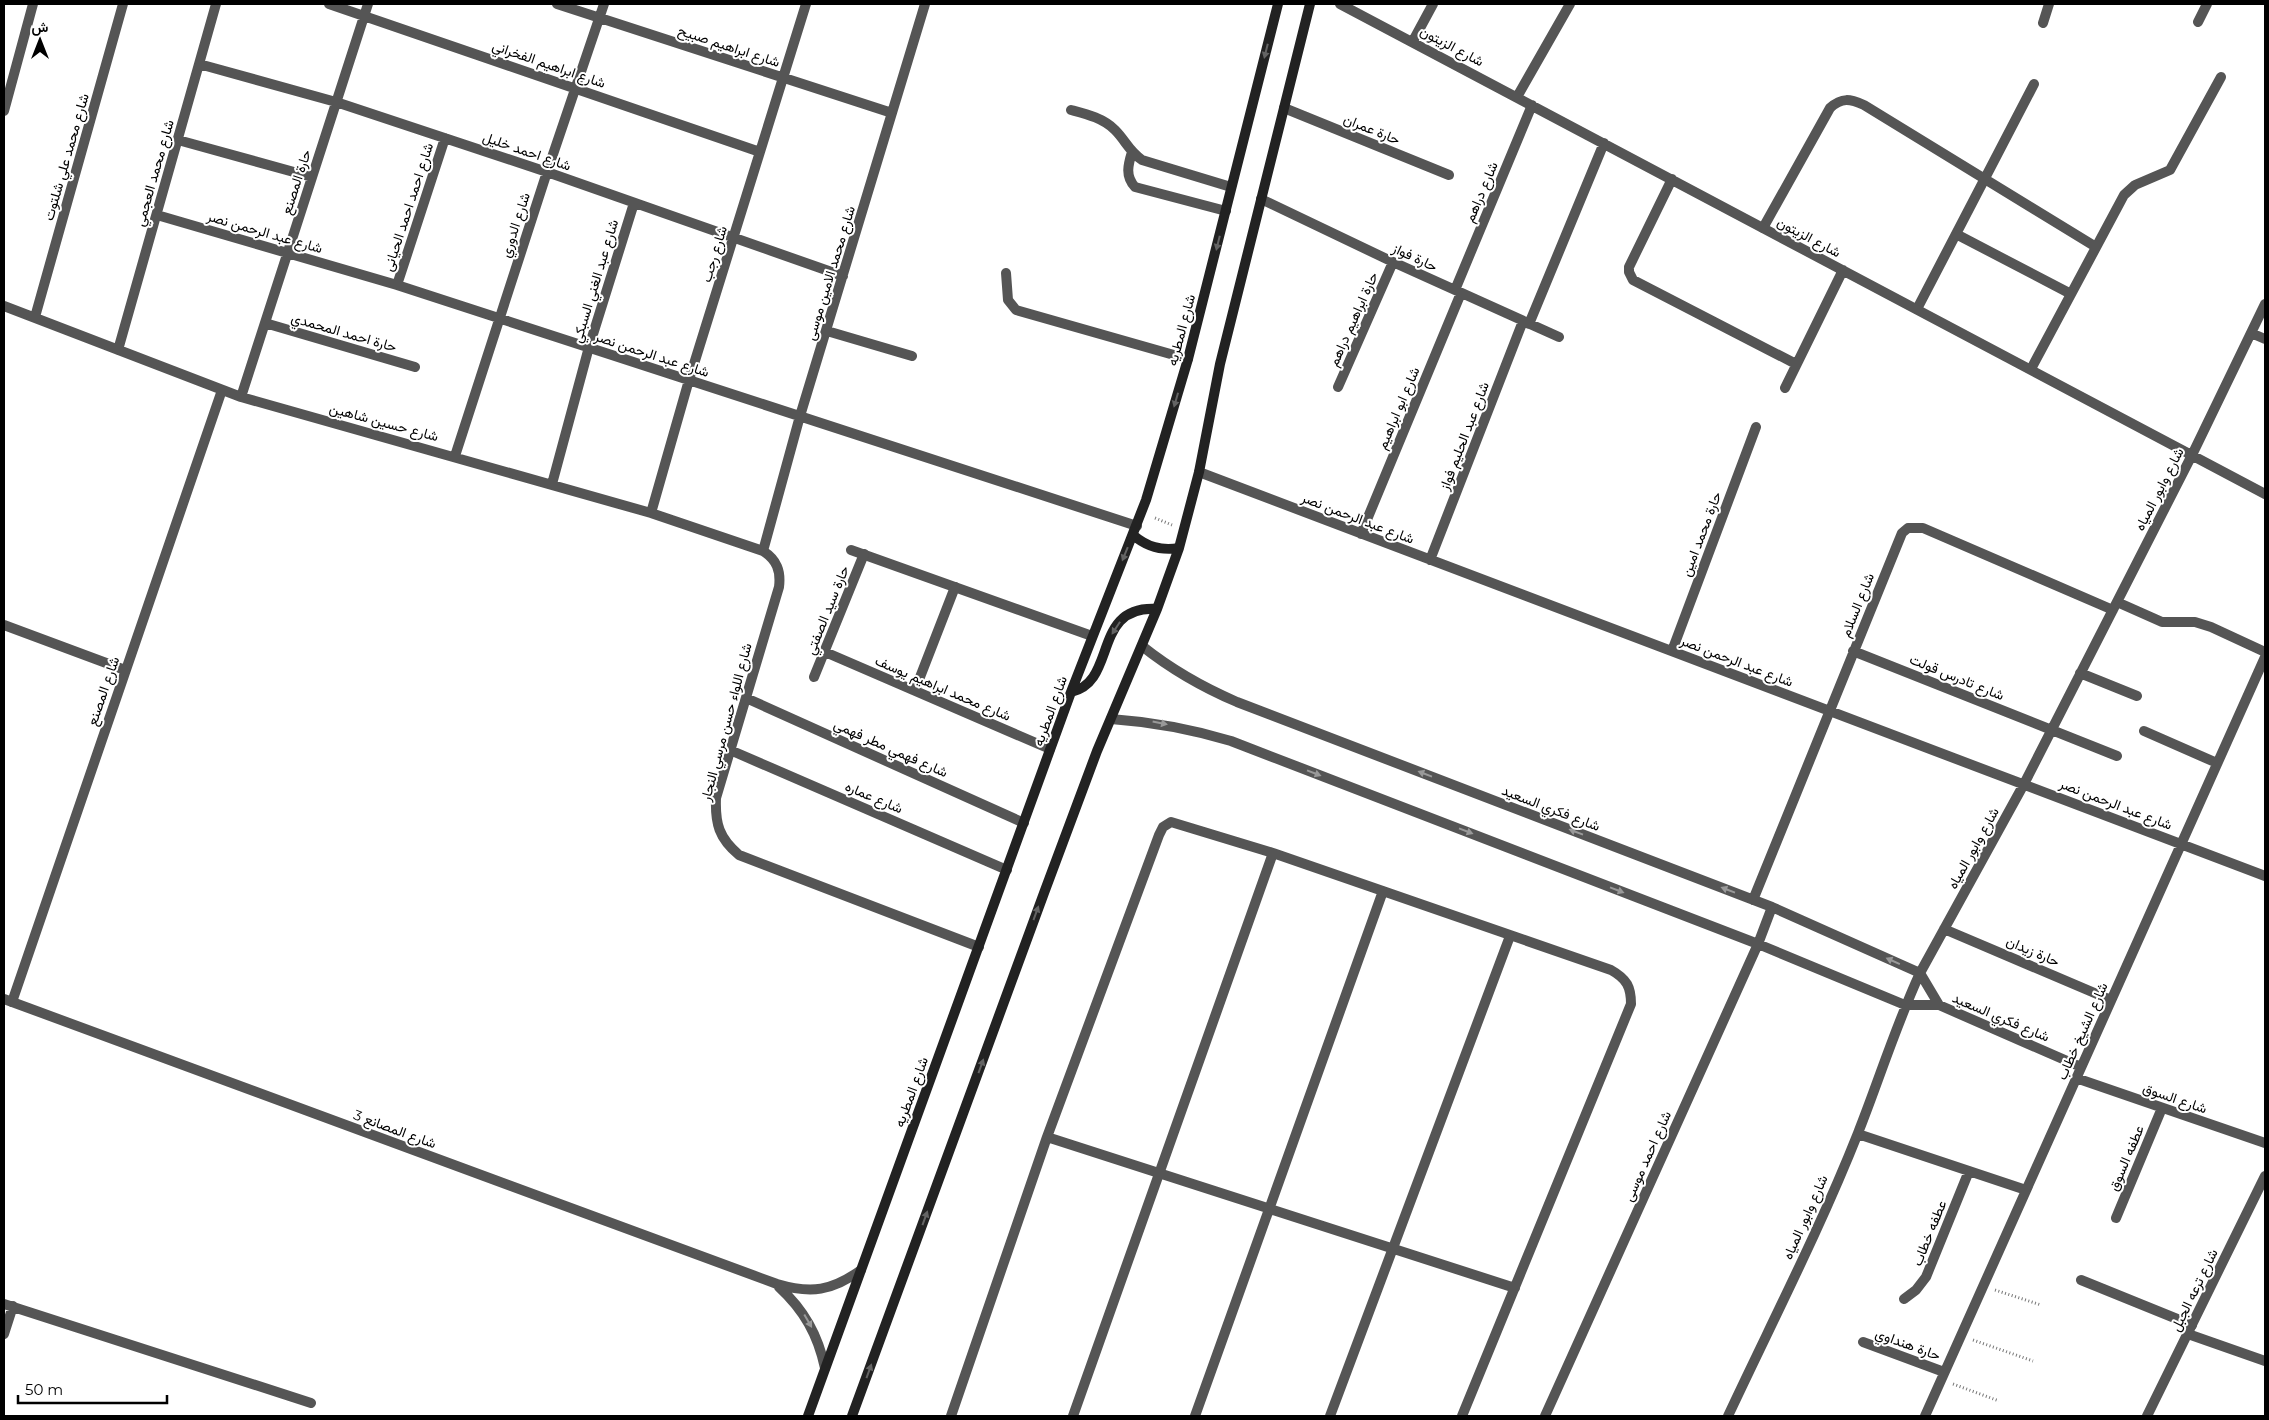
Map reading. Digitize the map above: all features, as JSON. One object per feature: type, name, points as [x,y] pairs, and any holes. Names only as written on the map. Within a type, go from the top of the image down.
[{"type":"main road","name":"شارع المطريه","points":[[808,1416],[1071,692],[1142,512],[1188,359],[1278,4]]},
{"type":"main road","points":[[852,1416],[1044,892],[1111,719],[1157,609],[1179,548],[1199,472],[1220,364],[1310,4]]},
{"type":"main road","points":[[1135,530],[1141,542],[1159,549],[1179,548]]},
{"type":"main road","points":[[1071,692],[1079,691],[1090,682],[1113,629],[1119,621],[1137,610],[1157,609]]},
{"type":"street","points":[[4,111],[34,4]]},
{"type":"street","name":"شارع محمد علي شلتوت","points":[[35,317],[124,4]]},
{"type":"street","name":"شارع محمد العجمي","points":[[118,350],[216,4]]},
{"type":"street","name":"شارع ابراهيم الفخراني","points":[[329,4],[760,152]]},
{"type":"street","name":"حارة المصنع","points":[[241,397],[368,4]]},
{"type":"street","name":"شارع ابراهيم صبيح","points":[[557,4],[892,113]]},
{"type":"street","name":"شارع الدوري","points":[[455,456],[547,172],[604,4]]},
{"type":"street","name":"شارع رجب","points":[[652,513],[689,380],[806,4]]},
{"type":"street","name":"شارع محمد الامين موسى","points":[[763,551],[800,416],[925,4]]},
{"type":"street","name":"شارع الزيتون","points":[[1340,4],[1517,96],[2265,494]]},
{"type":"street","points":[[1413,41],[1433,4]]},
{"type":"street","points":[[1517,96],[1570,4]]},
{"type":"street","points":[[2043,23],[2050,4]]},
{"type":"street","points":[[2198,22],[2207,4]]},
{"type":"street","name":"شارع احمد خليل","points":[[199,64],[336,102],[547,172],[843,276]]},
{"type":"street","points":[[2031,369],[2124,195],[2135,185],[2170,170],[2221,77]]},
{"type":"street","points":[[1917,309],[2034,84]]},
{"type":"street","points":[[1764,228],[1830,108],[1838,101],[1850,99],[1864,105],[2096,247]]},
{"type":"street","name":"شارع دراهم","points":[[1458,292],[1532,105]]},
{"type":"street","name":"حارة عمران","points":[[1284,108],[1449,175]]},
{"type":"street","points":[[1071,110],[1102,121],[1115,130],[1132,152],[1142,160],[1231,187]]},
{"type":"street","name":"شارع احمد احمد الحيانى","points":[[397,285],[445,138]]},
{"type":"street","points":[[178,140],[312,178]]},
{"type":"street","name":"شارع عبد الحليم فواز","points":[[1430,560],[1526,323],[1604,143]]},
{"type":"street","points":[[1132,152],[1128,173],[1130,182],[1135,187],[1226,211]]},
{"type":"street","points":[[1672,179],[1629,267],[1630,276],[1633,280],[1796,364]]},
{"type":"street","name":"حارة فواز","points":[[1261,199],[1393,262],[1558,337]]},
{"type":"street","name":"شارع عبد الغني السبكي","points":[[552,484],[589,348],[634,202]]},
{"type":"street","name":"شارع عبد الرحمن نصر","points":[[157,215],[397,285],[800,416],[1135,530]]},
{"type":"street","points":[[1956,234],[2071,294]]},
{"type":"street","name":"حارة ابراهيم دراهم","points":[[1338,387],[1393,262]]},
{"type":"street","points":[[1785,388],[1843,270]]},
{"type":"street","points":[[1006,273],[1008,300],[1016,310],[1188,359]]},
{"type":"street","name":"شارع ابو ابراهيم","points":[[1361,534],[1458,292]]},
{"type":"street","name":"شارع وابور المياه","points":[[1728,1416],[1858,1134],[1905,1006],[1920,974],[2024,784],[2192,455],[2265,304]]},
{"type":"street","name":"شارع حسين شاهين","points":[[4,306],[241,397],[652,513],[763,551]]},
{"type":"street","name":"حارة احمد المحمدي","points":[[265,323],[416,367]]},
{"type":"street","points":[[827,331],[912,356]]},
{"type":"street","points":[[2251,333],[2265,339]]},
{"type":"street","name":"شارع المصنع","points":[[8,1000],[222,390]]},
{"type":"street","name":"حارة محمد امين","points":[[1672,651],[1756,427]]},
{"type":"street","name":"شارع عبد الرحمن نصر","points":[[1199,472],[2265,876]]},
{"type":"street","name":"شارع السلام","points":[[1753,900],[1898,540],[1908,528],[1923,528],[2115,606]]},
{"type":"street","points":[[851,550],[1092,636]]},
{"type":"street","name":"شارع اللواء حسن مرسي النجار","points":[[763,551],[776,562],[780,579],[716,798],[716,815],[719,830],[727,845],[739,855],[979,947]]},
{"type":"street","name":"حارة سيد الصفتي","points":[[814,677],[864,554]]},
{"type":"street","points":[[915,690],[955,587]]},
{"type":"street","points":[[2115,606],[2162,622],[2196,622],[2265,652]]},
{"type":"street","points":[[4,625],[125,670]]},
{"type":"street","name":"شارع فكري السعيد","points":[[1142,646],[1168,667],[1201,686],[1237,702],[1772,907],[1920,974],[1939,1006]]},
{"type":"street","name":"شارع تادرس قولت","points":[[1853,651],[2117,756]]},
{"type":"street","name":"شارع محمد ابراهيم يوسف","points":[[825,652],[1050,749]]},
{"type":"street","name":"شارع الشيخ خطاب","points":[[1924,1416],[2265,657]]},
{"type":"street","points":[[2080,673],[2138,696]]},
{"type":"street","name":"شارع فهمي مطر فهمي","points":[[746,698],[1024,822]]},
{"type":"street","name":"شارع فكري السعيد","points":[[1111,719],[1151,722],[1192,729],[1231,741],[1758,944],[1905,1006],[1939,1006],[2081,1066]]},
{"type":"street","points":[[2144,731],[2217,763]]},
{"type":"street","name":"شارع عماره","points":[[730,750],[1007,870]]},
{"type":"street","points":[[951,1416],[1047,1137],[1163,826],[1171,822],[1273,853],[1611,970],[1624,977],[1631,990],[1631,1004],[1462,1416]]},
{"type":"street","points":[[1074,1416],[1273,853]]},
{"type":"street","points":[[1195,1416],[1383,891]]},
{"type":"street","name":"شارع احمد موسى","points":[[1545,1416],[1758,944],[1772,907]]},
{"type":"street","name":"حارة زيدان","points":[[1944,928],[2111,1000]]},
{"type":"street","points":[[1330,1416],[1510,936]]},
{"type":"street","name":"شارع المصانع 3","points":[[8,1000],[777,1284],[794,1289],[812,1291],[830,1287],[846,1280],[861,1270]]},
{"type":"street","name":"شارع السوق","points":[[2076,1078],[2265,1143]]},
{"type":"street","name":"عطفه السوق","points":[[2116,1218],[2162,1108]]},
{"type":"street","points":[[1858,1134],[2026,1190]]},
{"type":"street","points":[[1047,1137],[1515,1288]]},
{"type":"street","name":"عطفه خطاب","points":[[1904,1299],[1916,1290],[1926,1276],[1969,1170]]},
{"type":"street","name":"شارع ترعه الجبل","points":[[2147,1416],[2265,1176]]},
{"type":"street","points":[[2081,1280],[2190,1330],[2265,1361]]},
{"type":"street","name":"شارع المصانع 3","points":[[777,1284],[804,1313],[817,1339],[825,1368]]},
{"type":"street","points":[[4,1334],[7,1305],[311,1403]]},
{"type":"street","name":"حارة هنداوي","points":[[1862,1342],[1943,1375]]},
{"type":"path","points":[[1142,512],[1184,530]]},
{"type":"path","points":[[1983,1286],[2041,1305]]},
{"type":"path","points":[[1961,1336],[2033,1361]]},
{"type":"path","points":[[1943,1375],[1999,1401]]}]
